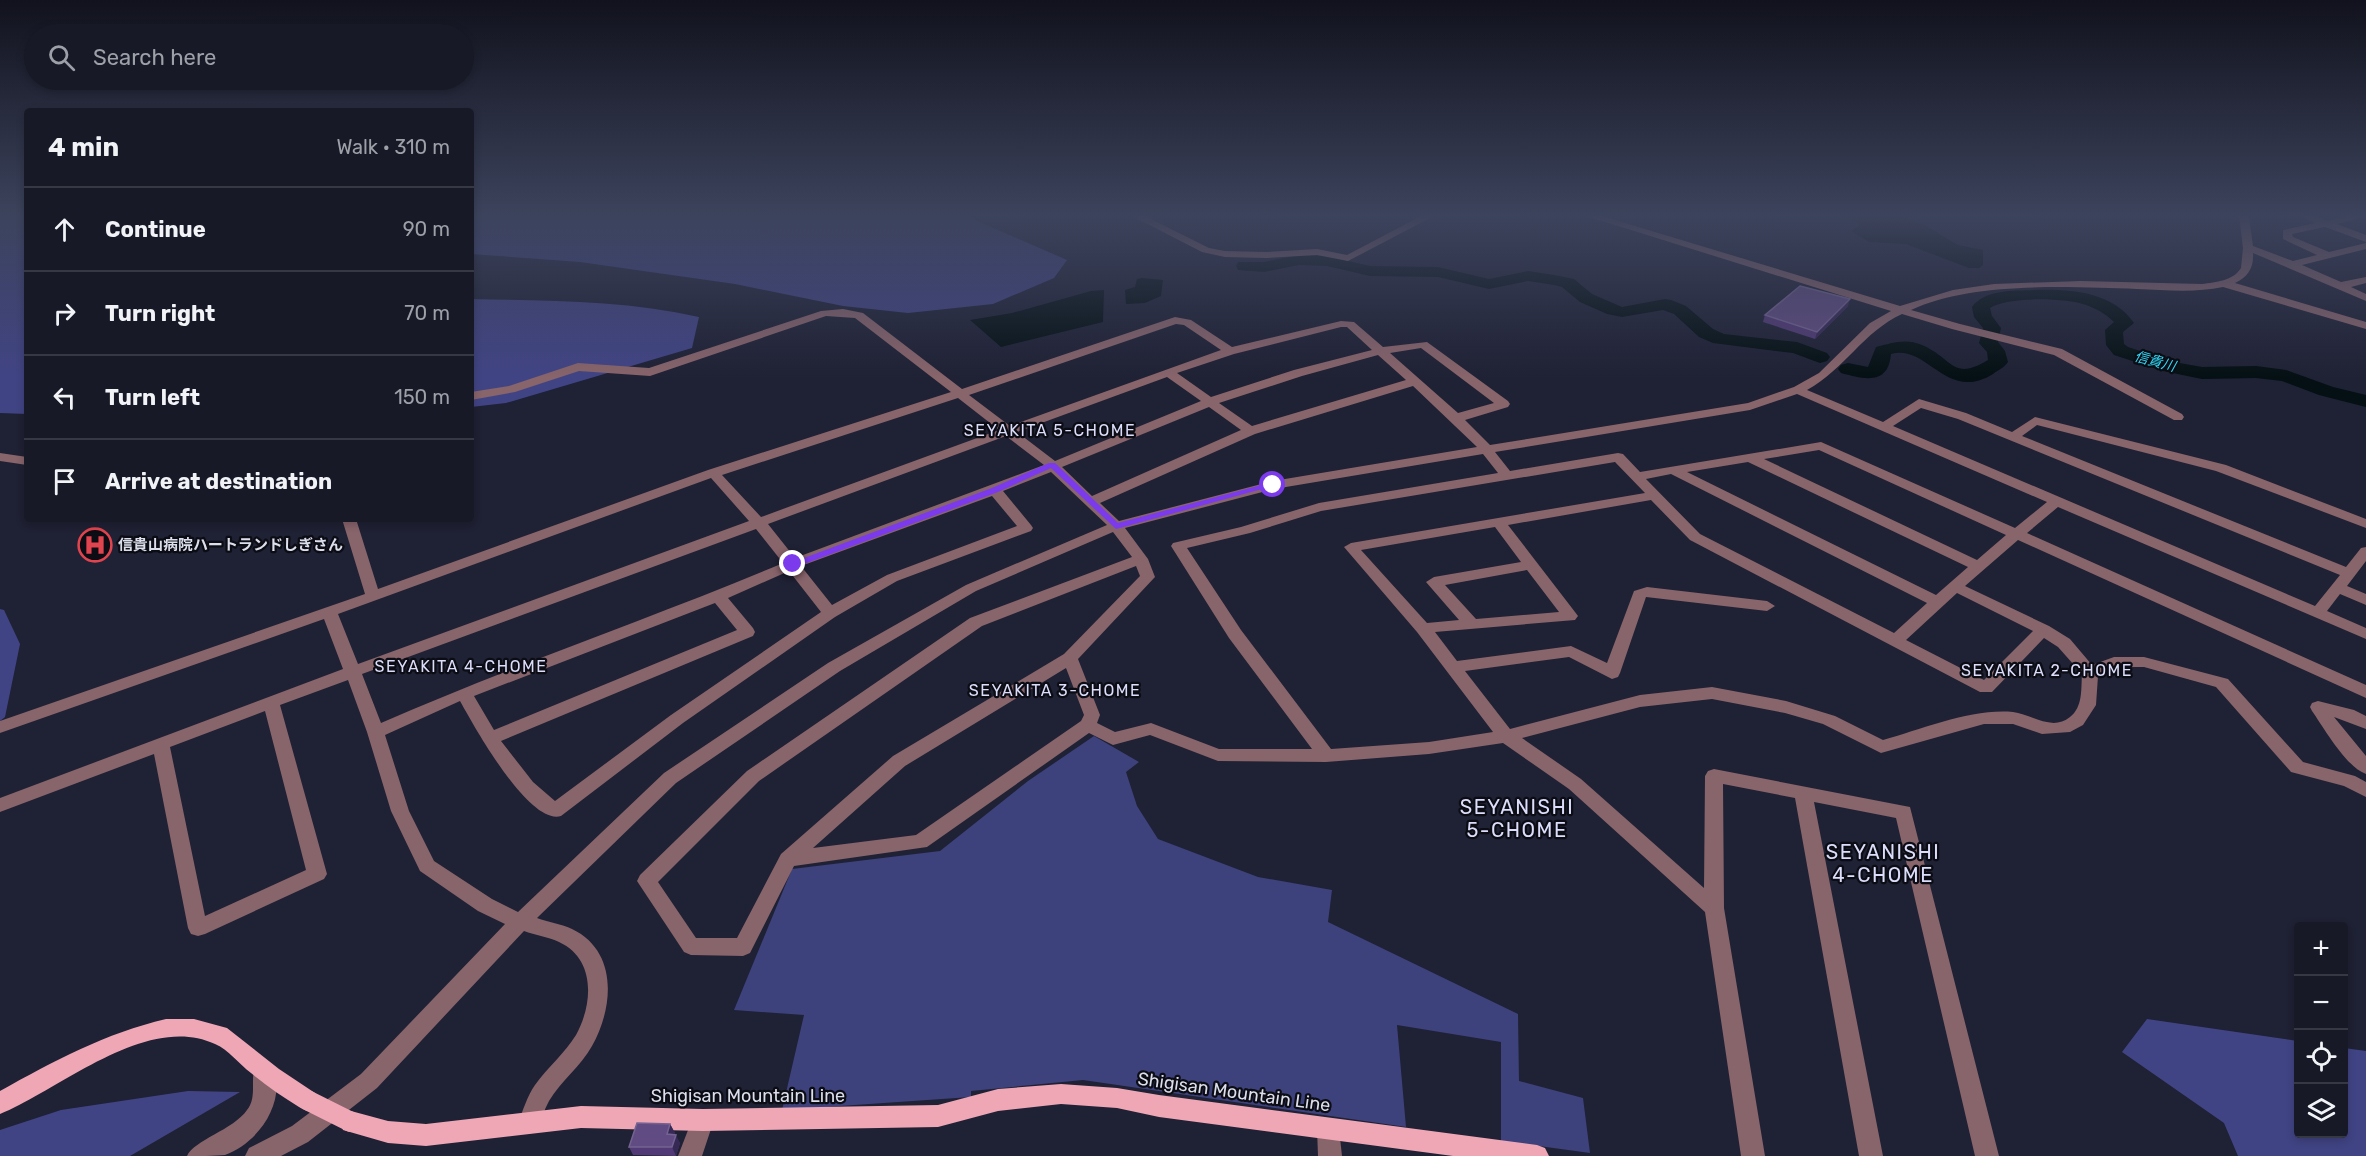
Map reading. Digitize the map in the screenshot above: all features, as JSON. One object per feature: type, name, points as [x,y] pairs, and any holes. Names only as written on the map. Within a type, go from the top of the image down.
[{"type":"main road","name":"Shigisan Mountain Line","points":[[0,1103],[72,1062],[113,1044],[153,1030],[195,1028],[219,1035],[264,1071],[307,1100],[351,1122],[388,1132],[426,1135],[581,1118],[703,1120],[938,1116],[998,1100],[1061,1094],[1117,1098],[1159,1106],[1537,1156]]},
{"type":"street","points":[[1770,270],[1956,327],[2058,352],[2178,417]]},
{"type":"street","points":[[257,1156],[300,1134],[369,1081],[520,922],[670,778],[834,667],[971,588],[1116,526],[1273,485],[1750,406],[1798,390],[1827,373],[1860,335],[1900,309],[1944,295],[2014,286],[2202,287],[2226,284],[2241,278],[2246,270]]},
{"type":"street","points":[[2305,270],[2366,298]]},
{"type":"street","points":[[2340,286],[2366,280]]},
{"type":"street","points":[[2226,284],[2366,326]]},
{"type":"street","points":[[474,395],[511,389],[578,368],[628,372],[656,370],[825,313],[843,312],[859,315],[1052,465],[1116,526],[1141,559],[1148,577],[1070,658],[899,761],[788,859],[743,947],[691,946],[647,881],[753,776],[976,622],[1141,559]]},
{"type":"street","points":[[0,727],[713,473],[962,393],[1177,319],[1187,322],[1230,351]]},
{"type":"street","points":[[0,805],[271,702],[1168,372],[1230,351],[1341,324],[1350,324],[1456,418],[1486,449],[1506,475]]},
{"type":"street","points":[[376,732],[464,693],[718,596],[793,564],[995,490],[1210,402],[1298,373],[1381,351],[1423,344],[1504,404],[1456,418]]},
{"type":"street","points":[[1168,372],[1250,431]]},
{"type":"street","points":[[1090,501],[1250,431],[1413,382]]},
{"type":"street","points":[[1798,390],[2366,634]]},
{"type":"street","points":[[1885,426],[1919,403],[2014,436],[2348,573]]},
{"type":"street","points":[[2014,436],[2035,421],[2221,468],[2366,524]]},
{"type":"street","points":[[1637,476],[1821,446],[2366,692],[2348,714]]},
{"type":"street","points":[[0,457],[24,461]]},
{"type":"street","points":[[1326,756],[1235,634],[1196,570],[1178,546],[1245,530],[1319,507],[1617,457],[1695,537],[1986,688],[2043,630]]},
{"type":"street","points":[[1750,458],[1978,566]]},
{"type":"street","points":[[1676,471],[1937,602]]},
{"type":"street","points":[[713,473],[759,523],[830,613]]},
{"type":"street","points":[[464,693],[490,739],[536,799],[555,811],[676,718],[830,613],[892,578],[1026,528],[995,490]]},
{"type":"street","points":[[1655,495],[1351,547],[1455,667],[1506,736],[1575,784],[1714,908]]},
{"type":"street","points":[[1896,640],[1978,566],[2058,500]]},
{"type":"street","points":[[350,522],[373,596]]},
{"type":"street","points":[[1423,628],[1570,616],[1499,523]]},
{"type":"street","points":[[2318,613],[2366,551]]},
{"type":"street","points":[[1472,623],[1434,582],[1532,565]]},
{"type":"street","points":[[1088,725],[1113,739],[1151,729],[1218,755],[1326,756],[1429,748],[1506,736],[1640,701],[1712,693],[1786,707],[1829,720],[1881,747],[1984,718],[2014,718],[2042,728],[2064,728],[2077,721],[2088,705],[2090,673],[2064,643],[2043,630],[1956,587]]},
{"type":"street","points":[[2337,587],[2366,600]]},
{"type":"street","points":[[1455,667],[1571,651],[1612,673],[1639,594],[1647,592],[1767,606]]},
{"type":"street","points":[[490,739],[747,632],[718,596]]},
{"type":"street","points":[[329,611],[376,732],[400,811],[427,866],[485,905],[520,922],[566,936],[585,949],[595,965],[599,987],[596,1011],[584,1041],[541,1094],[529,1123]]},
{"type":"street","points":[[788,859],[920,842],[1088,725],[1092,714],[1070,658]]},
{"type":"street","points":[[2090,673],[2114,662],[2144,662],[2222,683],[2297,767],[2349,781],[2366,790]]},
{"type":"street","points":[[161,744],[198,928],[317,874],[271,702]]},
{"type":"street","points":[[2366,723],[2348,714],[2318,708],[2350,751],[2366,767]]},
{"type":"street","points":[[1753,1156],[1714,908],[1714,776],[1904,812],[1987,1156]]},
{"type":"street","points":[[1803,793],[1871,1156]]},
{"type":"street","points":[[199,1156],[233,1139],[255,1119],[264,1100],[264,1071]]},
{"type":"street","points":[[690,1156],[703,1120]]},
{"type":"street","points":[[1328,1128],[1330,1156]]},
{"type":"shaded area","points":[[0,270],[24,270],[24,414],[0,413]]},
{"type":"shaded area","points":[[636,270],[1060,270],[1054,278],[993,304],[908,313],[843,306],[735,284]]},
{"type":"shaded area","points":[[1137,279],[1163,280],[1161,296],[1145,303],[1126,304],[1125,290],[1135,287]]},
{"type":"shaded area","points":[[1104,290],[1103,322],[1001,347],[970,320],[1012,313],[1091,291]]},
{"type":"shaded area","points":[[474,299],[614,304],[699,317],[692,348],[506,403],[474,407]]},
{"type":"shaded area","points":[[0,609],[4,610],[20,644],[5,717],[0,721]]},
{"type":"shaded area","points":[[1094,736],[1139,762],[1126,772],[1137,806],[1158,839],[1258,877],[1332,890],[1328,922],[1518,1014],[1519,1081],[1583,1098],[1590,1153],[1501,1141],[1501,1042],[1397,1025],[1406,1127],[1083,1080],[971,1091],[971,1097],[782,1110],[804,1015],[734,1010],[792,869],[940,851],[1028,781]]},
{"type":"shaded area","points":[[2147,1019],[2294,1040],[2294,1138],[2348,1138],[2348,1049],[2366,1051],[2366,1156],[2238,1156],[2224,1123],[2122,1052]]},
{"type":"shaded area","points":[[188,1091],[240,1092],[130,1156],[0,1156],[0,1130],[61,1110]]},
{"type":"building","points":[[1800,286],[1850,299],[1817,332],[1765,315]]},
{"type":"building","points":[[637,1123],[670,1124],[667,1134],[676,1135],[672,1147],[629,1147]]},
{"type":"waterway","name":"信貴川","points":[[1365,270],[1438,272],[1489,284],[1528,276],[1554,280],[1568,283],[1586,298],[1613,310],[1622,312],[1665,304],[1680,310],[1706,333],[1720,339],[1797,348],[1820,357]]},
{"type":"waterway","name":"信貴川","points":[[1848,369],[1870,373],[1878,369],[1883,351],[1901,346],[1915,349],[1951,372],[1964,376],[1979,374],[1998,362],[1996,351],[1988,343],[1992,328],[1983,317],[1981,307],[1985,303],[1999,298],[2062,295],[2090,300],[2115,313],[2125,323],[2114,330],[2115,345],[2121,351],[2170,367],[2202,373],[2256,372],[2286,376],[2326,391],[2366,401]]},
{"type":"place","name":"信貴山病院ハートランドしぎさん","points":[[95,545]]},
{"type":"district","name":"SEYAKITA 5-CHOME","points":[[1050,430]]},
{"type":"district","name":"SEYAKITA 4-CHOME","points":[[461,666]]},
{"type":"district","name":"SEYAKITA 2-CHOME","points":[[2047,670]]},
{"type":"district","name":"SEYAKITA 3-CHOME","points":[[1055,690]]},
{"type":"district","name":"SEYANISHI 5-CHOME","points":[[1517,818]]},
{"type":"district","name":"SEYANISHI 4-CHOME","points":[[1883,864]]},
{"type":"route","points":[[793,564],[995,490],[1052,465],[1116,526],[1273,485]]}]
